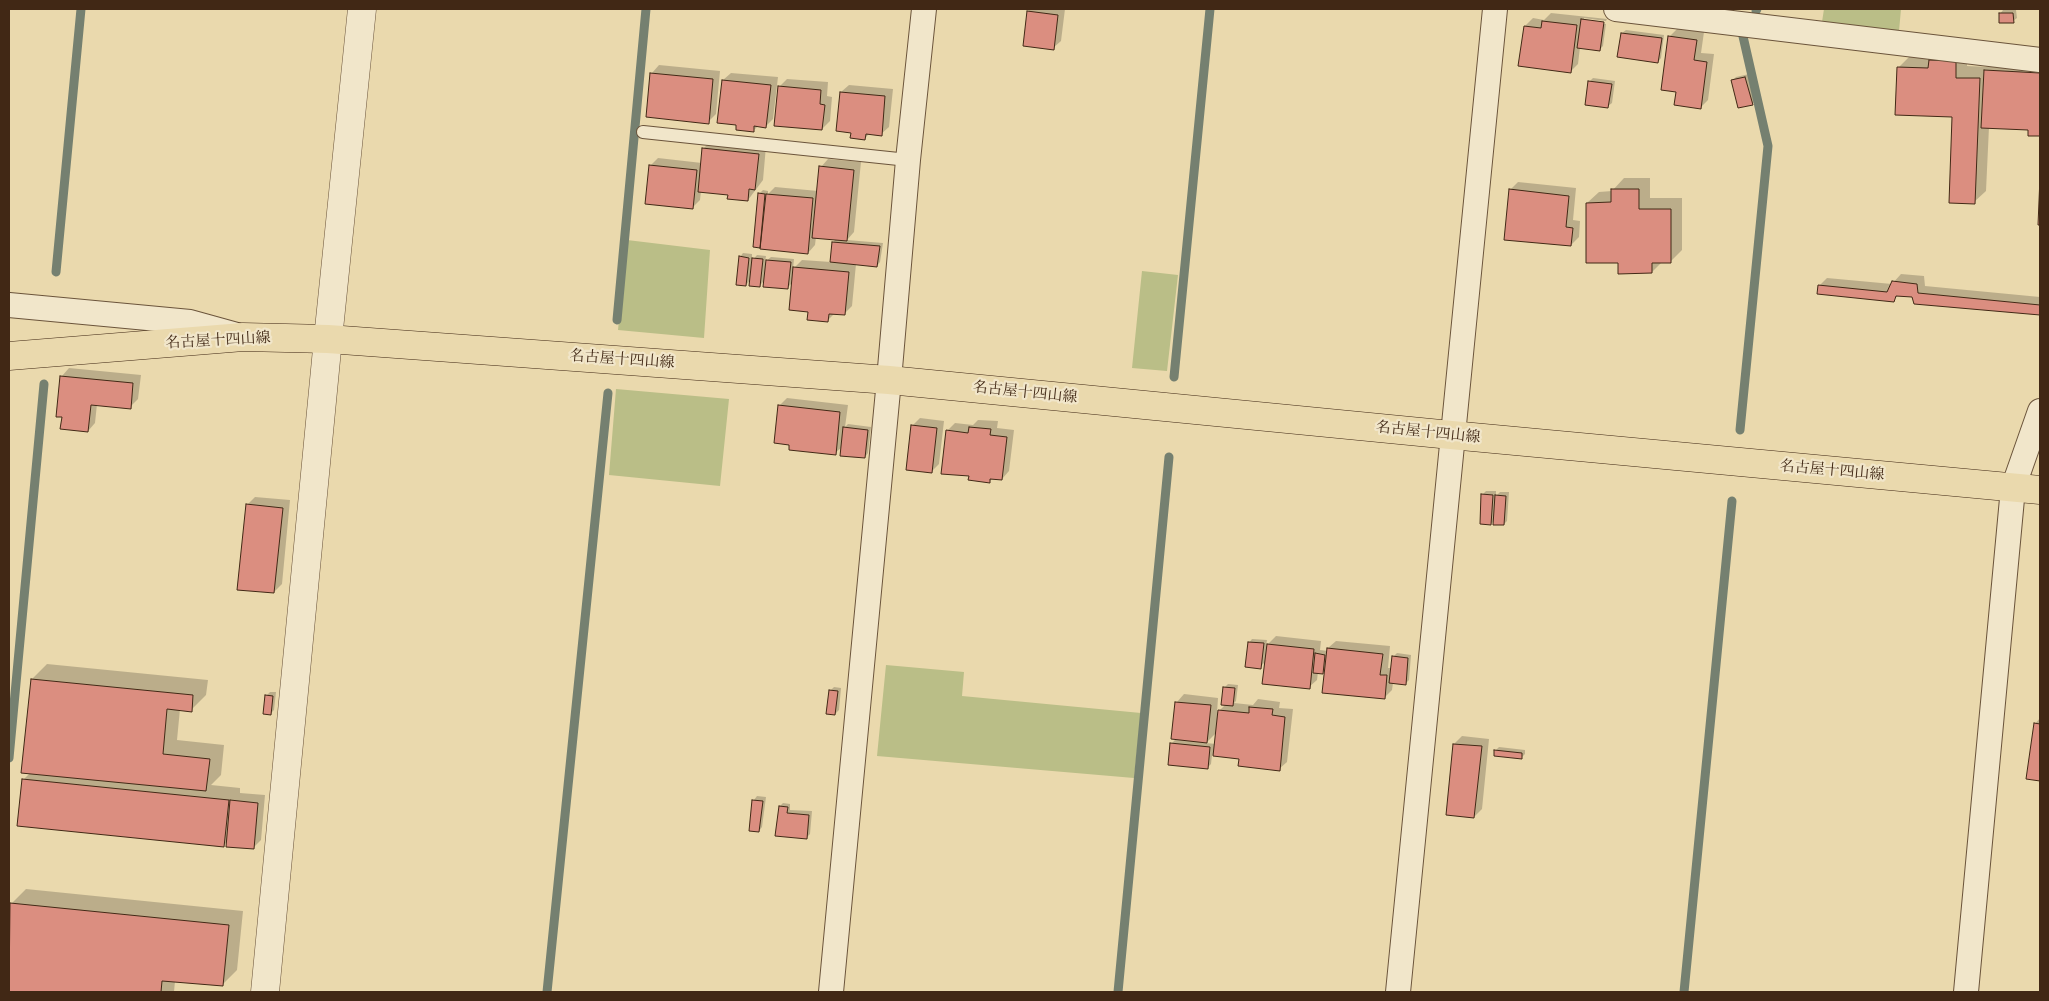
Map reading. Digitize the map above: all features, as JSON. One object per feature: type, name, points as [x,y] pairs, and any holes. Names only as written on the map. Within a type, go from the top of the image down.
[{"type":"main road","name":"名古屋十四山線","points":[[9,356],[243,337],[328,339],[889,380],[2040,490]]},
{"type":"street","points":[[265,992],[362,9]]},
{"type":"street","points":[[831,992],[908,160],[924,9]]},
{"type":"street","points":[[1398,992],[1451,435],[1495,9]]},
{"type":"street","points":[[1616,9],[2040,60]]},
{"type":"street","points":[[9,305],[190,322],[243,337]]},
{"type":"street","points":[[1966,992],[2013,488],[2040,411]]},
{"type":"lane","points":[[643,132],[908,160]]},
{"type":"green space","points":[[1824,9],[1901,9],[1899,31],[1822,22]]},
{"type":"green space","points":[[627,240],[710,250],[704,338],[618,330]]},
{"type":"green space","points":[[1142,271],[1178,275],[1167,371],[1132,368]]},
{"type":"green space","points":[[616,389],[729,399],[720,486],[609,475]]},
{"type":"green space","points":[[886,665],[964,672],[962,696],[1141,713],[1134,778],[877,756]]},
{"type":"building","points":[[1027,11],[1058,15],[1054,50],[1023,46]]},
{"type":"building","points":[[1999,13],[2013,13],[2014,23],[1999,23]]},
{"type":"building","points":[[1581,19],[1604,22],[1600,51],[1577,48]]},
{"type":"building","points":[[1542,21],[1577,25],[1571,73],[1518,66],[1524,26],[1541,28]]},
{"type":"building","points":[[1621,33],[1662,38],[1658,63],[1617,57]]},
{"type":"building","points":[[1668,36],[1697,40],[1694,60],[1707,62],[1701,109],[1674,105],[1676,92],[1661,90]]},
{"type":"building","points":[[1929,60],[1956,61],[1956,78],[1980,78],[1975,204],[1949,203],[1952,117],[1895,115],[1897,67],[1928,68]]},
{"type":"building","points":[[1984,70],[2040,73],[2040,136],[2028,136],[2028,130],[1981,128]]},
{"type":"building","points":[[650,73],[713,79],[709,124],[646,117]]},
{"type":"building","points":[[1745,77],[1753,105],[1738,108],[1731,80]]},
{"type":"building","points":[[722,80],[771,85],[766,128],[754,126],[754,132],[736,130],[736,125],[717,123]]},
{"type":"building","points":[[1588,81],[1612,84],[1608,108],[1585,105]]},
{"type":"building","points":[[778,86],[821,90],[820,104],[825,105],[822,130],[774,126]]},
{"type":"building","points":[[840,92],[885,96],[882,136],[866,134],[865,140],[850,138],[851,133],[836,131]]},
{"type":"building","points":[[702,148],[759,154],[755,190],[749,189],[748,201],[727,199],[728,195],[698,192]]},
{"type":"building","points":[[649,165],[697,170],[693,209],[645,204]]},
{"type":"building","points":[[819,166],[854,170],[847,241],[812,238]]},
{"type":"building","points":[[2040,177],[2040,225],[2038,225]]},
{"type":"building","points":[[1509,189],[1569,196],[1566,227],[1573,228],[1571,246],[1504,240]]},
{"type":"building","points":[[1611,189],[1639,189],[1639,209],[1671,209],[1671,263],[1652,263],[1652,273],[1618,274],[1618,263],[1586,263],[1586,203],[1611,202]]},
{"type":"building","points":[[758,193],[765,194],[760,248],[753,247]]},
{"type":"building","points":[[766,194],[813,198],[808,254],[760,249]]},
{"type":"building","points":[[832,242],[880,246],[877,267],[830,262]]},
{"type":"building","points":[[739,256],[749,258],[746,286],[736,285]]},
{"type":"building","points":[[752,258],[763,259],[760,287],[749,286]]},
{"type":"building","points":[[766,260],[791,262],[788,289],[763,287]]},
{"type":"building","points":[[793,267],[849,272],[845,315],[829,314],[828,322],[807,320],[808,312],[789,310]]},
{"type":"building","points":[[1892,281],[1917,284],[1918,293],[2040,305],[2040,315],[1914,304],[1912,297],[1896,296],[1894,302],[1817,294],[1818,285],[1887,292]]},
{"type":"building","points":[[60,376],[133,383],[131,409],[91,405],[88,432],[60,429],[62,417],[56,417]]},
{"type":"building","points":[[778,405],[840,412],[836,455],[789,450],[789,445],[774,443]]},
{"type":"building","points":[[911,425],[937,428],[932,473],[906,470]]},
{"type":"building","points":[[843,427],[868,430],[865,458],[840,456]]},
{"type":"building","points":[[969,427],[991,429],[990,435],[1007,437],[1002,480],[990,479],[990,483],[968,480],[969,476],[941,474],[946,430],[968,433]]},
{"type":"building","points":[[1481,494],[1493,495],[1491,525],[1480,524]]},
{"type":"building","points":[[1495,495],[1506,496],[1504,525],[1493,525]]},
{"type":"building","points":[[246,504],[283,508],[274,593],[237,590]]},
{"type":"building","points":[[1248,642],[1264,643],[1261,669],[1245,667]]},
{"type":"building","points":[[1267,644],[1314,649],[1310,689],[1262,684]]},
{"type":"building","points":[[1327,648],[1383,654],[1380,675],[1387,675],[1385,699],[1322,693]]},
{"type":"building","points":[[1315,653],[1325,655],[1323,674],[1313,673]]},
{"type":"building","points":[[1392,656],[1408,658],[1406,685],[1389,683]]},
{"type":"building","points":[[31,679],[193,695],[192,712],[167,709],[163,754],[210,759],[206,791],[21,773]]},
{"type":"building","points":[[1223,687],[1235,688],[1233,706],[1221,705]]},
{"type":"building","points":[[829,690],[838,691],[835,715],[826,714]]},
{"type":"building","points":[[265,695],[273,696],[271,715],[263,714]]},
{"type":"building","points":[[1175,702],[1211,705],[1207,743],[1171,739]]},
{"type":"building","points":[[1249,707],[1273,709],[1272,715],[1285,717],[1280,771],[1238,766],[1239,759],[1213,756],[1218,710],[1249,713]]},
{"type":"building","points":[[2034,723],[2040,724],[2040,781],[2026,779]]},
{"type":"building","points":[[1170,743],[1210,747],[1208,769],[1168,765]]},
{"type":"building","points":[[1453,744],[1482,746],[1474,818],[1446,815]]},
{"type":"building","points":[[1494,750],[1522,753],[1522,759],[1494,756]]},
{"type":"building","points":[[22,779],[229,800],[224,847],[17,826]]},
{"type":"building","points":[[230,800],[258,803],[254,849],[226,847]]},
{"type":"building","points":[[752,800],[763,801],[759,832],[749,831]]},
{"type":"building","points":[[779,806],[788,807],[787,813],[809,815],[807,839],[775,836]]},
{"type":"building","points":[[10,903],[229,925],[223,986],[162,981],[161,992],[9,992]]},
{"type":"waterway","points":[[56,272],[81,9]]},
{"type":"waterway","points":[[617,320],[646,9]]},
{"type":"waterway","points":[[1174,377],[1210,9]]},
{"type":"waterway","points":[[1740,430],[1768,146],[1742,32]]},
{"type":"waterway","points":[[9,758],[44,384]]},
{"type":"waterway","points":[[547,992],[608,393]]},
{"type":"waterway","points":[[1118,992],[1169,457]]},
{"type":"waterway","points":[[1684,992],[1732,501]]}]
